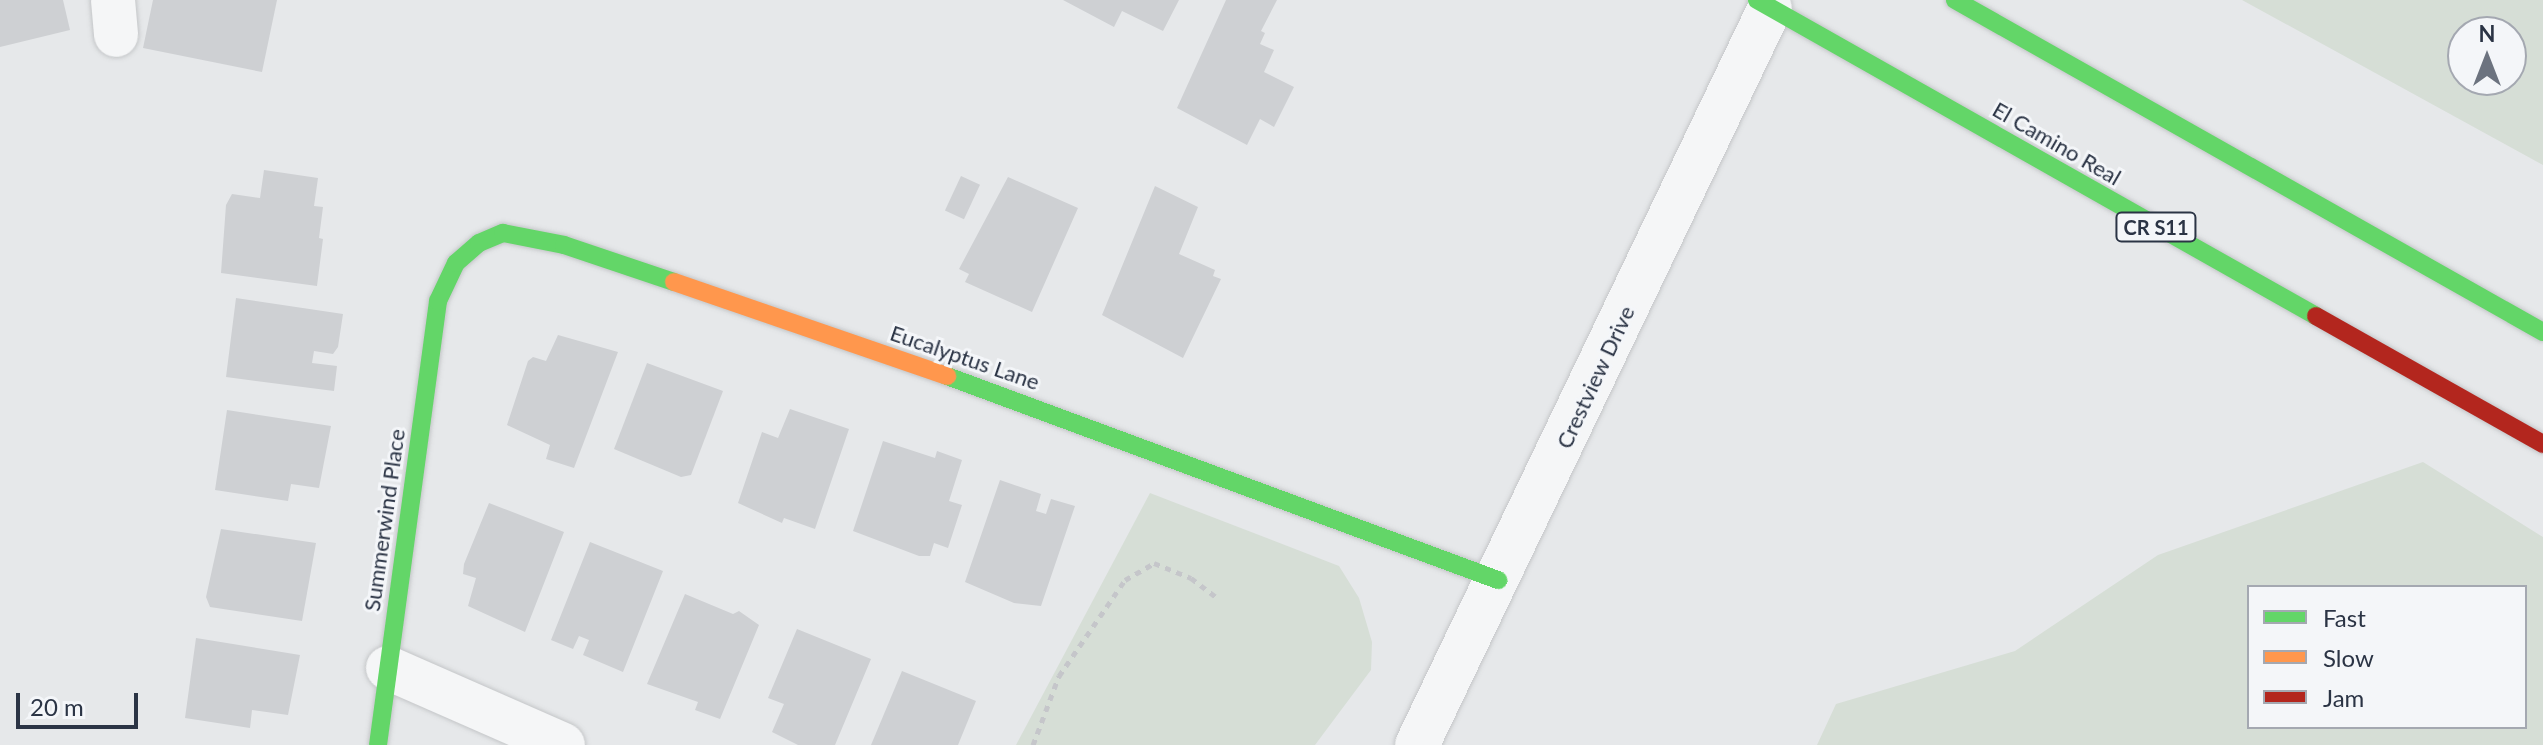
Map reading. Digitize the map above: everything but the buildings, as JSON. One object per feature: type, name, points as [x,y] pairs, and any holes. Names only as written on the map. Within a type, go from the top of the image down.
[{"type":"street","points":[[1955,0],[2543,332]]},
{"type":"street","name":"El Camino Real","points":[[1764,4],[2543,444]]},
{"type":"street","name":"Crestview Drive","points":[[1417,745],[1498,580],[1764,4]]},
{"type":"street","name":"Eucalyptus Lane","points":[[438,301],[456,263],[479,243],[503,233],[564,245],[1139,443],[1498,580]]},
{"type":"street","name":"Summerwind Place","points":[[378,745],[438,301]]},
{"type":"street","points":[[388,668],[563,745]]},
{"type":"path","points":[[1033,745],[1059,676],[1125,580],[1154,563],[1191,578],[1216,597]]},
{"type":"shaded area","points":[[2242,0],[2543,0],[2543,165]]},
{"type":"shaded area","points":[[2423,462],[2543,537],[2543,745],[1817,745],[1836,704],[2015,651],[2158,555]]},
{"type":"shaded area","points":[[1150,493],[1339,566],[1359,598],[1372,642],[1371,670],[1315,745],[1016,745]]},
{"type":"traffic: fast","points":[[1757,0],[2316,316]]},
{"type":"traffic: fast","points":[[1955,0],[2543,332]]},
{"type":"traffic: fast","points":[[378,745],[438,301],[456,263],[479,243],[503,233],[564,245],[674,282]]},
{"type":"traffic: fast","points":[[947,376],[1498,580]]},
{"type":"traffic: slow","points":[[674,282],[947,376]]},
{"type":"traffic: jam","points":[[2316,316],[2543,444]]}]
